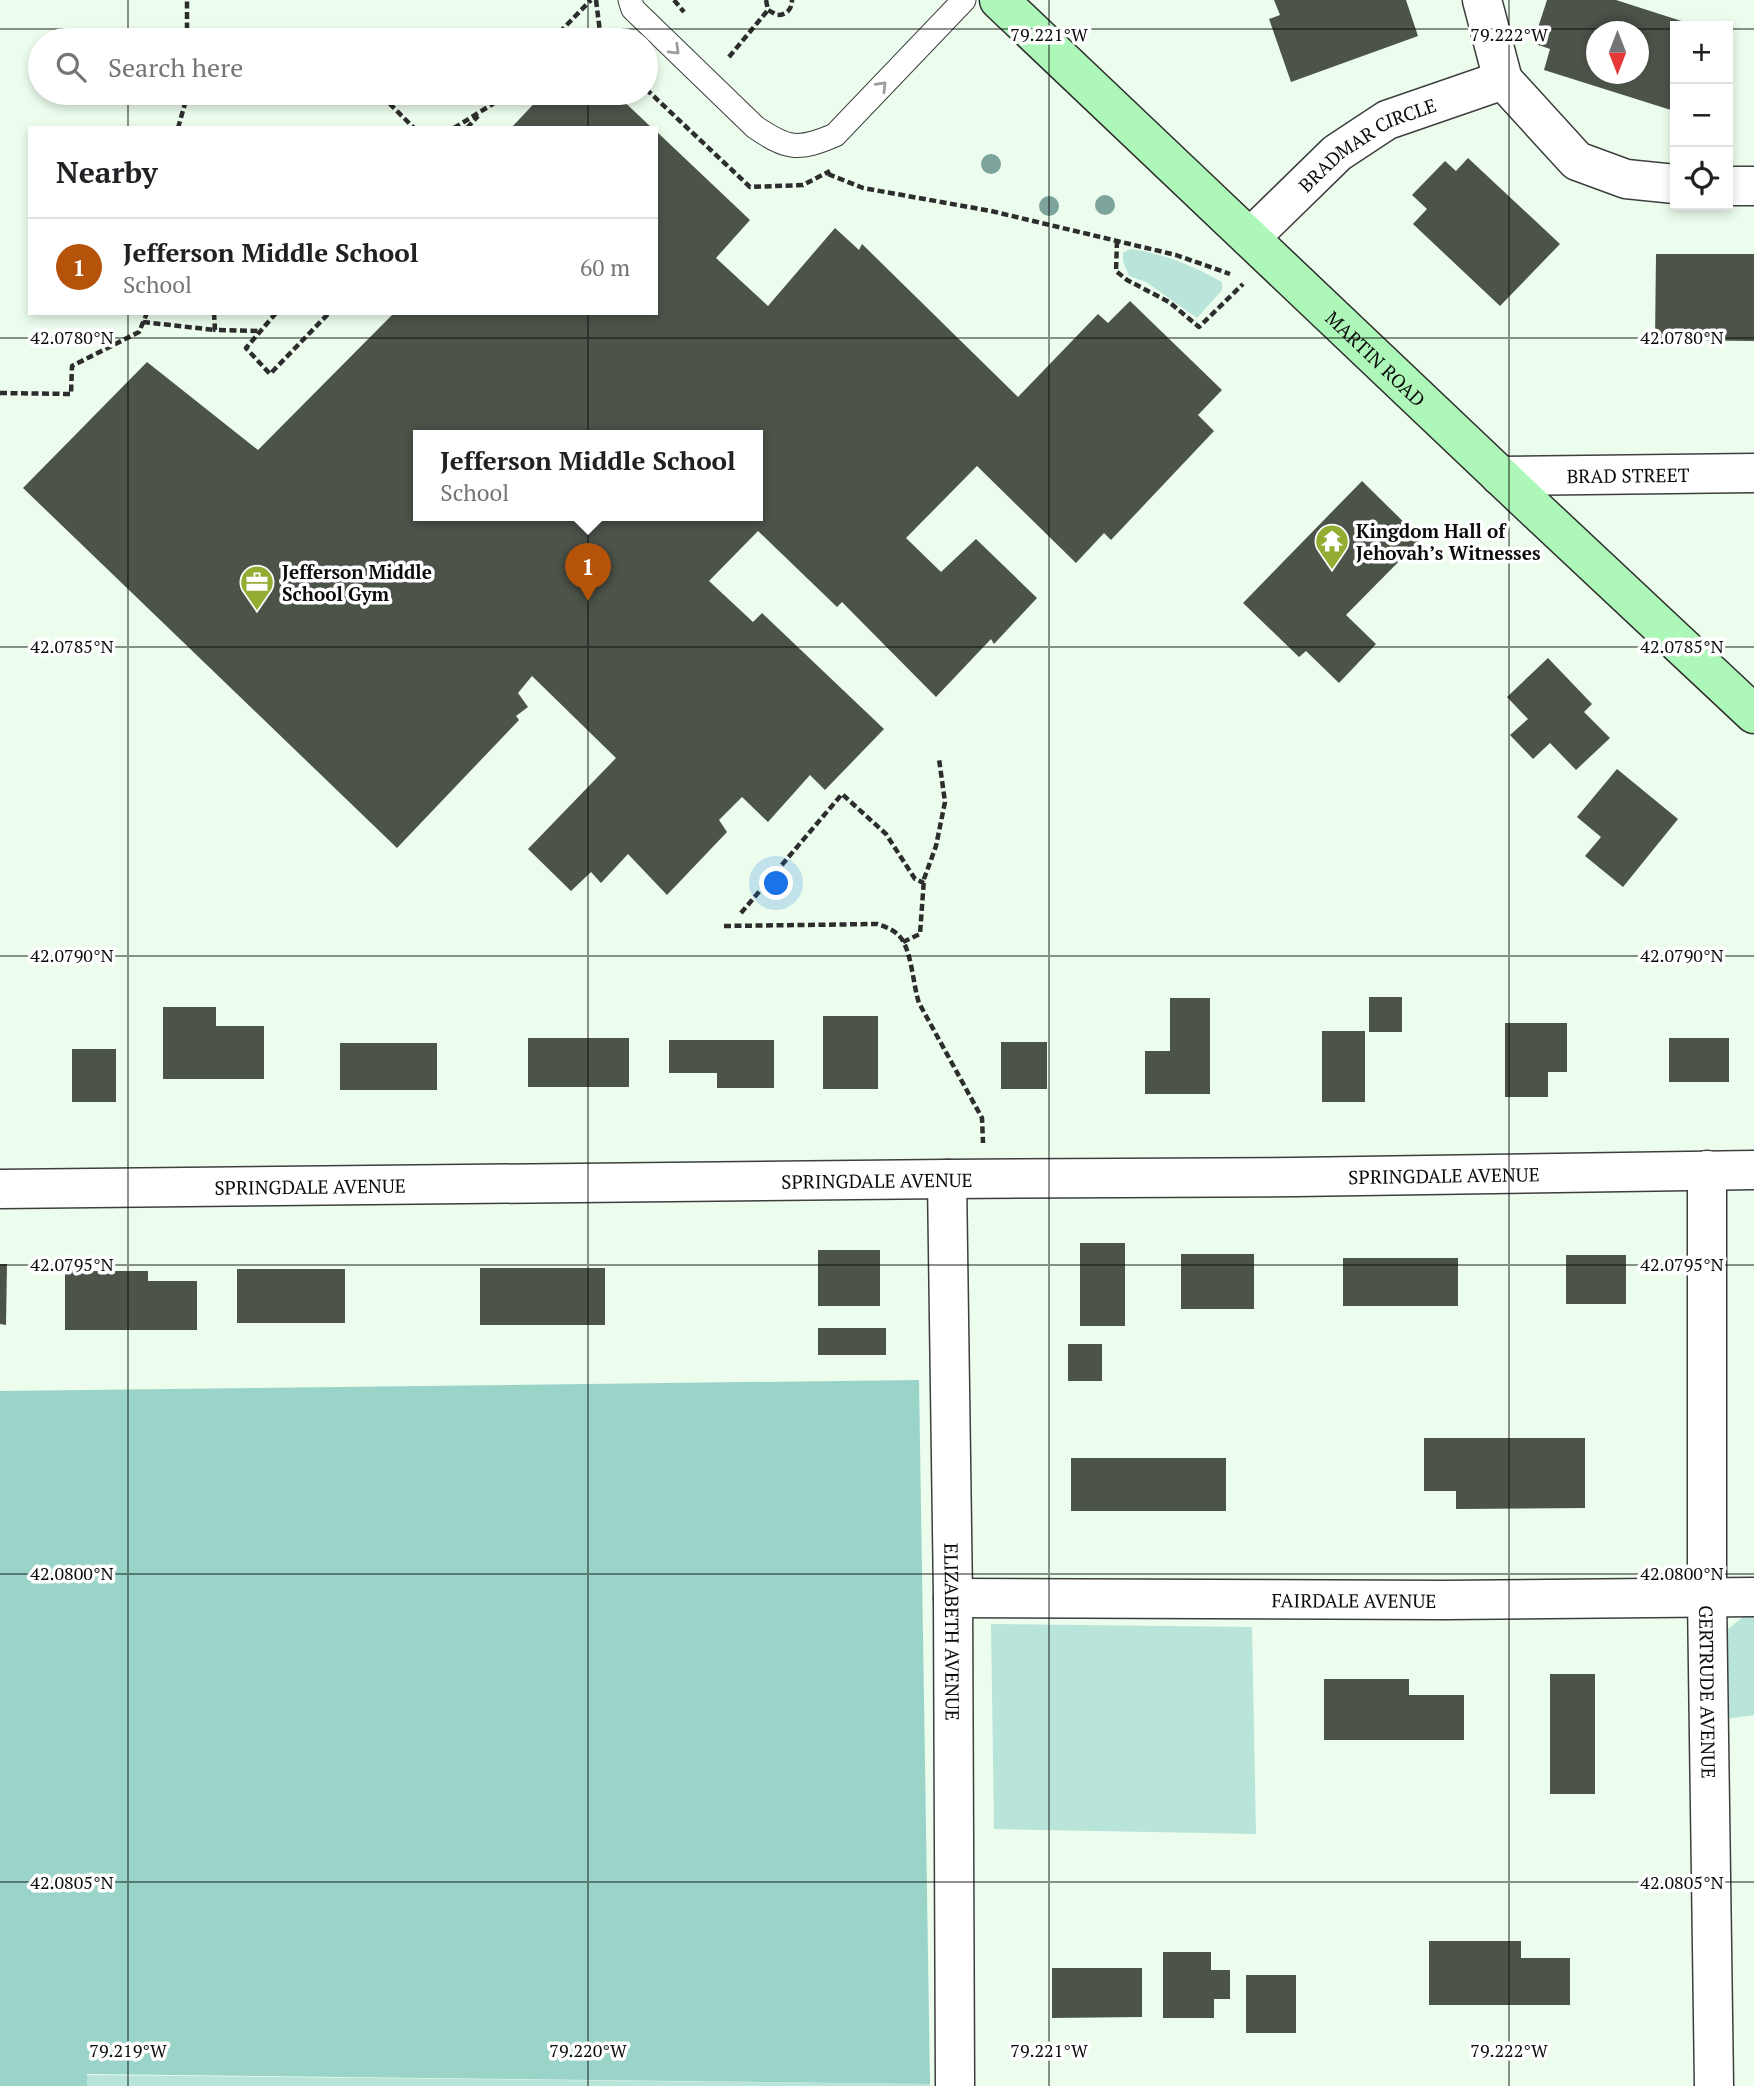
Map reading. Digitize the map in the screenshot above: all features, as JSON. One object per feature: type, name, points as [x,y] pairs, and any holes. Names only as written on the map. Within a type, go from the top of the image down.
[{"type":"street","name":"MARTIN ROAD","points":[[999,0],[1238,253],[1500,476],[1754,714]]},
{"type":"street","points":[[1482,0],[1503,80],[1577,161],[1626,178],[1670,183]]},
{"type":"street","name":"BRADMAR CIRCLE","points":[[1238,253],[1337,153],[1387,120],[1503,80]]},
{"type":"street","points":[[1733,186],[1754,186]]},
{"type":"street","name":"BRAD STREET","points":[[1500,476],[1754,473]]},
{"type":"street","name":"GERTRUDE AVENUE","points":[[1707,1170],[1707,1597],[1714,2086]]},
{"type":"street","name":"SPRINGDALE AVENUE","points":[[0,1189],[1754,1170]]},
{"type":"street","name":"ELIZABETH AVENUE","points":[[955,2086],[953,1598],[965,1179]]},
{"type":"street","name":"FAIRDALE AVENUE","points":[[953,1598],[1446,1600],[1754,1597]]},
{"type":"lane","points":[[630,0],[633,9],[653,28]]},
{"type":"lane","points":[[658,33],[755,127],[778,143],[797,146],[815,144],[835,135],[964,0]]},
{"type":"path","points":[[187,0],[187,28]]},
{"type":"path","points":[[563,28],[590,0]]},
{"type":"path","points":[[596,0],[600,28]]},
{"type":"path","points":[[674,0],[691,22]]},
{"type":"path","points":[[766,0],[768,10],[774,14],[785,14],[792,6],[792,0]]},
{"type":"path","points":[[729,57],[768,10]]},
{"type":"path","points":[[719,48],[738,66]]},
{"type":"path","points":[[658,100],[750,187],[803,185],[834,168]]},
{"type":"path","points":[[179,126],[185,105]]},
{"type":"path","points":[[391,105],[412,126]]},
{"type":"path","points":[[457,126],[491,105]]},
{"type":"path","points":[[469,126],[485,109]]},
{"type":"path","points":[[827,174],[863,188],[991,211],[1176,255],[1236,276],[1244,284],[1199,327],[1169,302],[1128,281],[1116,271],[1117,241]]},
{"type":"path","points":[[1236,276],[1238,253]]},
{"type":"path","points":[[0,393],[71,394],[72,366],[139,332],[146,315]]},
{"type":"path","points":[[214,315],[215,330]]},
{"type":"path","points":[[274,315],[246,348],[270,374],[327,315]]},
{"type":"path","points":[[144,322],[215,330],[261,331]]},
{"type":"path","points":[[903,942],[920,934],[924,883],[936,846],[945,802],[939,759]]},
{"type":"path","points":[[741,912],[842,794],[886,834],[915,878],[924,883]]},
{"type":"path","points":[[724,926],[877,924],[891,929],[902,939],[919,1003],[982,1118],[965,1179]]},
{"type":"shaded area","points":[[1130,249],[1166,257],[1189,266],[1222,282],[1222,290],[1197,318],[1146,282],[1129,276],[1123,253]]},
{"type":"shaded area","points":[[919,1380],[930,2084],[87,2074],[87,2086],[0,2086],[0,1391]]},
{"type":"shaded area","points":[[1747,1614],[1754,1614],[1754,1715],[1725,1719],[1724,1638],[1728,1629]]},
{"type":"shaded area","points":[[991,1624],[1252,1627],[1256,1834],[994,1829]]},
{"type":"shaded area","points":[[87,2075],[930,2084],[930,2086],[87,2086]]},
{"type":"building","points":[[1274,0],[1406,0],[1418,36],[1291,82],[1269,19],[1280,15]]},
{"type":"building","points":[[1547,0],[1616,0],[1681,21],[1670,21],[1670,110],[1588,84],[1649,84],[1649,21],[1586,21],[1586,83],[1544,70],[1550,49],[1533,43]]},
{"type":"building","points":[[533,105],[628,105],[650,126],[513,126]]},
{"type":"building","points":[[658,133],[750,220],[716,258],[768,306],[835,228],[859,250],[862,244],[1018,397],[1098,314],[1108,323],[1130,301],[1222,390],[1198,415],[1214,431],[1111,540],[1104,533],[1076,563],[977,466],[906,538],[941,572],[976,539],[1037,598],[994,644],[991,639],[936,697],[842,602],[837,607],[758,531],[709,581],[753,622],[762,613],[884,729],[825,790],[810,775],[768,822],[742,797],[719,820],[727,832],[667,895],[628,854],[601,883],[591,872],[571,891],[528,849],[616,758],[532,676],[518,693],[528,707],[516,716],[519,720],[397,848],[23,488],[147,362],[258,450],[392,315],[658,315]]},
{"type":"building","points":[[1468,158],[1560,244],[1500,306],[1413,224],[1427,209],[1412,195],[1445,161],[1456,171]]},
{"type":"building","points":[[1656,254],[1754,254],[1754,341],[1655,340]]},
{"type":"building","name":"Kingdom Hall of Jehovah’s Witnesses","points":[[1362,481],[1421,539],[1346,615],[1376,644],[1339,683],[1306,651],[1299,657],[1243,603]]},
{"type":"building","points":[[1548,658],[1592,704],[1584,712],[1610,738],[1576,770],[1550,743],[1533,759],[1510,735],[1528,719],[1507,697]]},
{"type":"building","points":[[1617,769],[1678,819],[1623,887],[1585,856],[1601,837],[1577,817]]},
{"type":"building","points":[[1369,997],[1402,997],[1402,1032],[1369,1032]]},
{"type":"building","points":[[1170,998],[1210,998],[1210,1094],[1145,1094],[1145,1051],[1170,1051]]},
{"type":"building","points":[[163,1007],[216,1007],[216,1026],[264,1026],[264,1079],[163,1079]]},
{"type":"building","points":[[823,1016],[878,1016],[878,1089],[823,1089]]},
{"type":"building","points":[[1505,1023],[1567,1023],[1567,1072],[1548,1072],[1548,1097],[1505,1097]]},
{"type":"building","points":[[1322,1031],[1365,1031],[1365,1102],[1322,1102]]},
{"type":"building","points":[[528,1038],[629,1038],[629,1087],[528,1087]]},
{"type":"building","points":[[1669,1038],[1729,1038],[1729,1082],[1669,1082]]},
{"type":"building","points":[[669,1040],[774,1040],[774,1088],[717,1088],[717,1073],[669,1073]]},
{"type":"building","points":[[1001,1042],[1047,1042],[1047,1089],[1001,1089]]},
{"type":"building","points":[[340,1043],[437,1043],[437,1090],[340,1090]]},
{"type":"building","points":[[72,1049],[116,1049],[116,1102],[72,1102]]},
{"type":"building","points":[[1080,1243],[1125,1243],[1125,1326],[1080,1326]]},
{"type":"building","points":[[818,1250],[880,1250],[880,1306],[818,1306]]},
{"type":"building","points":[[1181,1254],[1254,1254],[1254,1309],[1181,1309]]},
{"type":"building","points":[[1566,1255],[1626,1255],[1626,1304],[1566,1304]]},
{"type":"building","points":[[1343,1258],[1458,1258],[1458,1306],[1343,1306]]},
{"type":"building","points":[[0,1264],[7,1264],[6,1325],[0,1324]]},
{"type":"building","points":[[480,1268],[605,1268],[605,1325],[480,1325]]},
{"type":"building","points":[[237,1269],[345,1269],[345,1323],[237,1323]]},
{"type":"building","points":[[65,1271],[148,1271],[148,1281],[197,1281],[197,1330],[65,1330]]},
{"type":"building","points":[[818,1328],[886,1328],[886,1355],[818,1355]]},
{"type":"building","points":[[1068,1344],[1102,1344],[1102,1381],[1068,1381]]},
{"type":"building","points":[[1424,1438],[1585,1438],[1585,1508],[1456,1509],[1456,1491],[1424,1491]]},
{"type":"building","points":[[1071,1458],[1226,1458],[1226,1511],[1071,1511]]},
{"type":"building","points":[[1550,1674],[1595,1674],[1595,1794],[1550,1794]]},
{"type":"building","points":[[1324,1679],[1409,1679],[1409,1695],[1464,1695],[1464,1740],[1324,1740]]},
{"type":"building","points":[[1429,1941],[1521,1941],[1521,1958],[1570,1958],[1570,2005],[1429,2005]]},
{"type":"building","points":[[1163,1952],[1211,1952],[1211,1970],[1230,1970],[1230,1999],[1214,1999],[1214,2018],[1163,2018]]},
{"type":"building","points":[[1052,1968],[1142,1968],[1142,2017],[1052,2018]]},
{"type":"building","points":[[1246,1975],[1296,1975],[1296,2033],[1246,2033]]},
{"type":"place","name":"Kingdom Hall of Jehovah’s Witnesses","points":[[1332,571]]},
{"type":"place","name":"Jefferson Middle School","points":[[588,601]]},
{"type":"place","name":"Jefferson Middle School Gym","points":[[257,612]]}]
